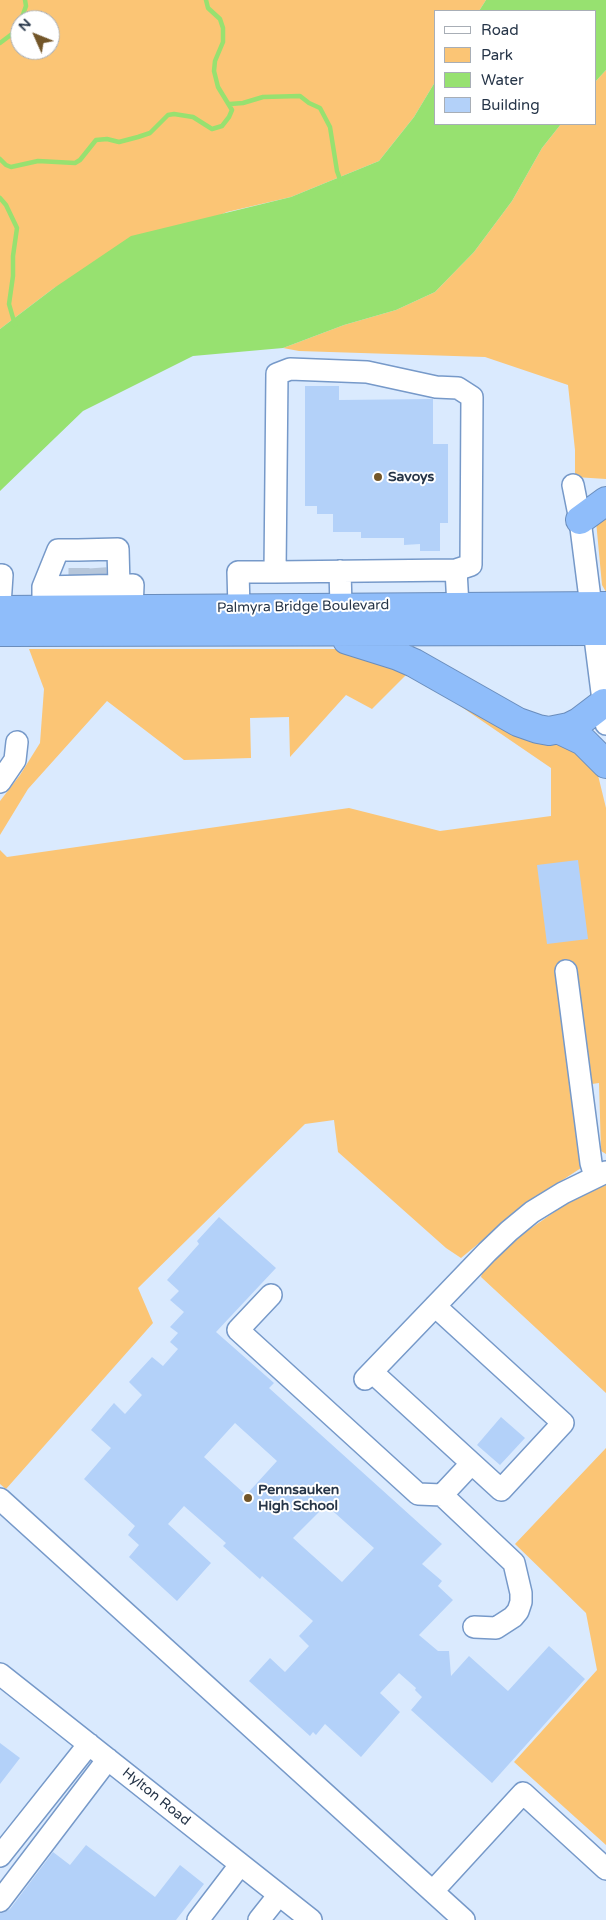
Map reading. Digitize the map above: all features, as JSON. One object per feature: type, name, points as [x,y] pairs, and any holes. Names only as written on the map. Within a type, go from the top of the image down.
[{"type":"highway","points":[[580,520],[606,501]]},
{"type":"highway","name":"Palmyra Bridge Boulevard","points":[[0,610],[43,598],[132,610],[458,606],[599,618]]},
{"type":"highway","name":"Palmyra Bridge Boulevard","points":[[0,632],[317,631],[599,618]]},
{"type":"highway","points":[[317,631],[390,653],[414,663],[528,726],[549,731],[560,730],[605,714]]},
{"type":"highway","points":[[560,730],[582,742],[606,764]]},
{"type":"street","points":[[239,608],[238,572],[275,572],[456,570],[471,565],[472,397],[458,388],[436,387],[367,372],[290,369],[276,374],[275,572]]},
{"type":"street","points":[[573,485],[599,618],[605,714]]},
{"type":"street","points":[[43,598],[88,572],[118,549],[119,586]]},
{"type":"street","points":[[43,598],[58,550],[88,572],[119,586],[133,585],[132,610]]},
{"type":"street","points":[[456,570],[458,606]]},
{"type":"street","points":[[340,571],[341,606]]},
{"type":"street","points":[[0,575],[2,575],[0,605]]},
{"type":"street","points":[[0,782],[12,766],[12,748]]},
{"type":"street","points":[[435,1306],[563,1423],[501,1490],[368,1376],[486,1252],[532,1212],[562,1193],[600,1174],[591,1163],[566,971]]},
{"type":"street","points":[[272,1295],[238,1330],[418,1494],[442,1495],[514,1563],[522,1593],[518,1611],[513,1617],[496,1628],[474,1627]]},
{"type":"street","points":[[442,1495],[471,1464]]},
{"type":"street","points":[[0,1499],[464,1920]]},
{"type":"street","name":"Hylton Road","points":[[0,1674],[278,1896],[311,1920]]},
{"type":"street","points":[[0,1856],[89,1744]]},
{"type":"street","points":[[0,1902],[108,1759]]},
{"type":"street","points":[[433,1891],[522,1794],[606,1869]]},
{"type":"street","points":[[198,1920],[240,1865]]},
{"type":"street","points":[[259,1920],[278,1896]]},
{"type":"green space","points":[[0,0],[486,0],[480,10],[434,10],[434,84],[414,117],[379,161],[291,197],[227,212],[54,288],[0,329]]},
{"type":"green space","points":[[606,70],[606,479],[575,477],[575,450],[568,385],[485,357],[299,351],[283,348],[344,325],[396,310],[435,292],[474,252],[512,201],[542,148],[560,125],[596,125],[596,81]]},
{"type":"green space","points":[[606,514],[606,592],[602,585],[596,521]]},
{"type":"green space","points":[[29,649],[337,649],[374,655],[408,673],[372,709],[346,695],[290,757],[289,717],[250,718],[251,758],[184,760],[107,701],[28,789],[0,835],[0,801],[20,775],[40,743],[44,689]]},
{"type":"green space","points":[[447,697],[562,741],[597,771],[606,808],[606,1154],[601,1151],[599,1083],[570,1087],[581,1168],[529,1202],[461,1258],[446,1248],[338,1152],[334,1120],[305,1124],[138,1288],[153,1323],[6,1489],[0,1484],[0,850],[7,857],[349,808],[440,831],[551,816],[551,768]]},
{"type":"green space","points":[[606,1183],[606,1393],[481,1277],[493,1260],[527,1231],[566,1204]]},
{"type":"green space","points":[[606,1448],[606,1845],[514,1762],[597,1670],[586,1613],[515,1544]]},
{"type":"water","points":[[486,0],[606,0],[606,70],[596,81],[596,10],[480,10]]},
{"type":"water","points":[[434,84],[434,125],[560,125],[542,148],[512,201],[474,252],[435,292],[396,310],[344,325],[283,348],[193,356],[83,411],[0,491],[0,329],[54,288],[131,236],[291,197],[379,161],[414,117]]},
{"type":"building","points":[[305,386],[339,386],[339,400],[433,399],[433,444],[448,444],[448,523],[440,523],[440,551],[420,551],[420,544],[404,545],[404,538],[361,538],[361,532],[333,532],[333,514],[317,514],[317,506],[305,506]]},
{"type":"building","points":[[578,860],[588,939],[547,944],[537,865]]},
{"type":"building","name":"Pennsauken High School","points":[[219,1217],[276,1268],[216,1332],[274,1383],[269,1388],[442,1544],[422,1564],[442,1581],[438,1586],[453,1600],[419,1635],[438,1651],[449,1651],[451,1676],[469,1656],[508,1691],[549,1646],[585,1679],[492,1783],[411,1710],[422,1697],[415,1690],[416,1688],[399,1673],[380,1693],[400,1712],[361,1757],[325,1724],[316,1735],[313,1732],[310,1736],[249,1681],[270,1658],[285,1672],[309,1646],[299,1636],[313,1621],[262,1576],[260,1579],[223,1546],[226,1543],[184,1506],[168,1524],[211,1563],[177,1601],[129,1557],[139,1545],[128,1535],[135,1526],[84,1479],[111,1448],[91,1430],[114,1403],[125,1414],[142,1395],[129,1382],[152,1357],[163,1366],[178,1349],[170,1342],[178,1333],[170,1327],[184,1312],[170,1300],[179,1291],[167,1280],[199,1244],[197,1241]],"holes":[[[235,1423],[277,1461],[246,1495],[204,1457]],[[326,1505],[374,1548],[342,1582],[293,1538]]]},
{"type":"building","points":[[501,1417],[525,1438],[500,1465],[477,1445]]},
{"type":"building","points":[[0,1743],[20,1758],[0,1784]]},
{"type":"building","points":[[86,1845],[155,1897],[180,1865],[204,1884],[176,1920],[0,1920],[0,1913],[10,1909],[53,1852],[70,1865]]},
{"type":"waterway","points":[[25,0],[25,10]]},
{"type":"waterway","points":[[0,159],[11,167],[38,161],[75,163],[80,160],[96,140],[107,139],[119,142],[138,137],[150,133],[168,115],[174,114],[193,117],[212,129],[222,126],[232,110],[218,87],[214,71],[215,61],[223,42],[223,28],[220,19],[208,8],[206,0]]},
{"type":"waterway","points":[[0,43],[10,36]]},
{"type":"waterway","points":[[230,104],[243,103],[263,97],[300,96],[320,108],[330,127],[337,171],[341,182]]},
{"type":"waterway","points":[[0,198],[6,205],[17,228],[9,304],[15,325]]},
{"type":"tunnel","points":[[79,568],[79,583]]},
{"type":"tunnel","points":[[96,568],[97,583]]},
{"type":"place","name":"Savoys","points":[[378,477]]},
{"type":"place","name":"Pennsauken High School","points":[[248,1498]]}]
